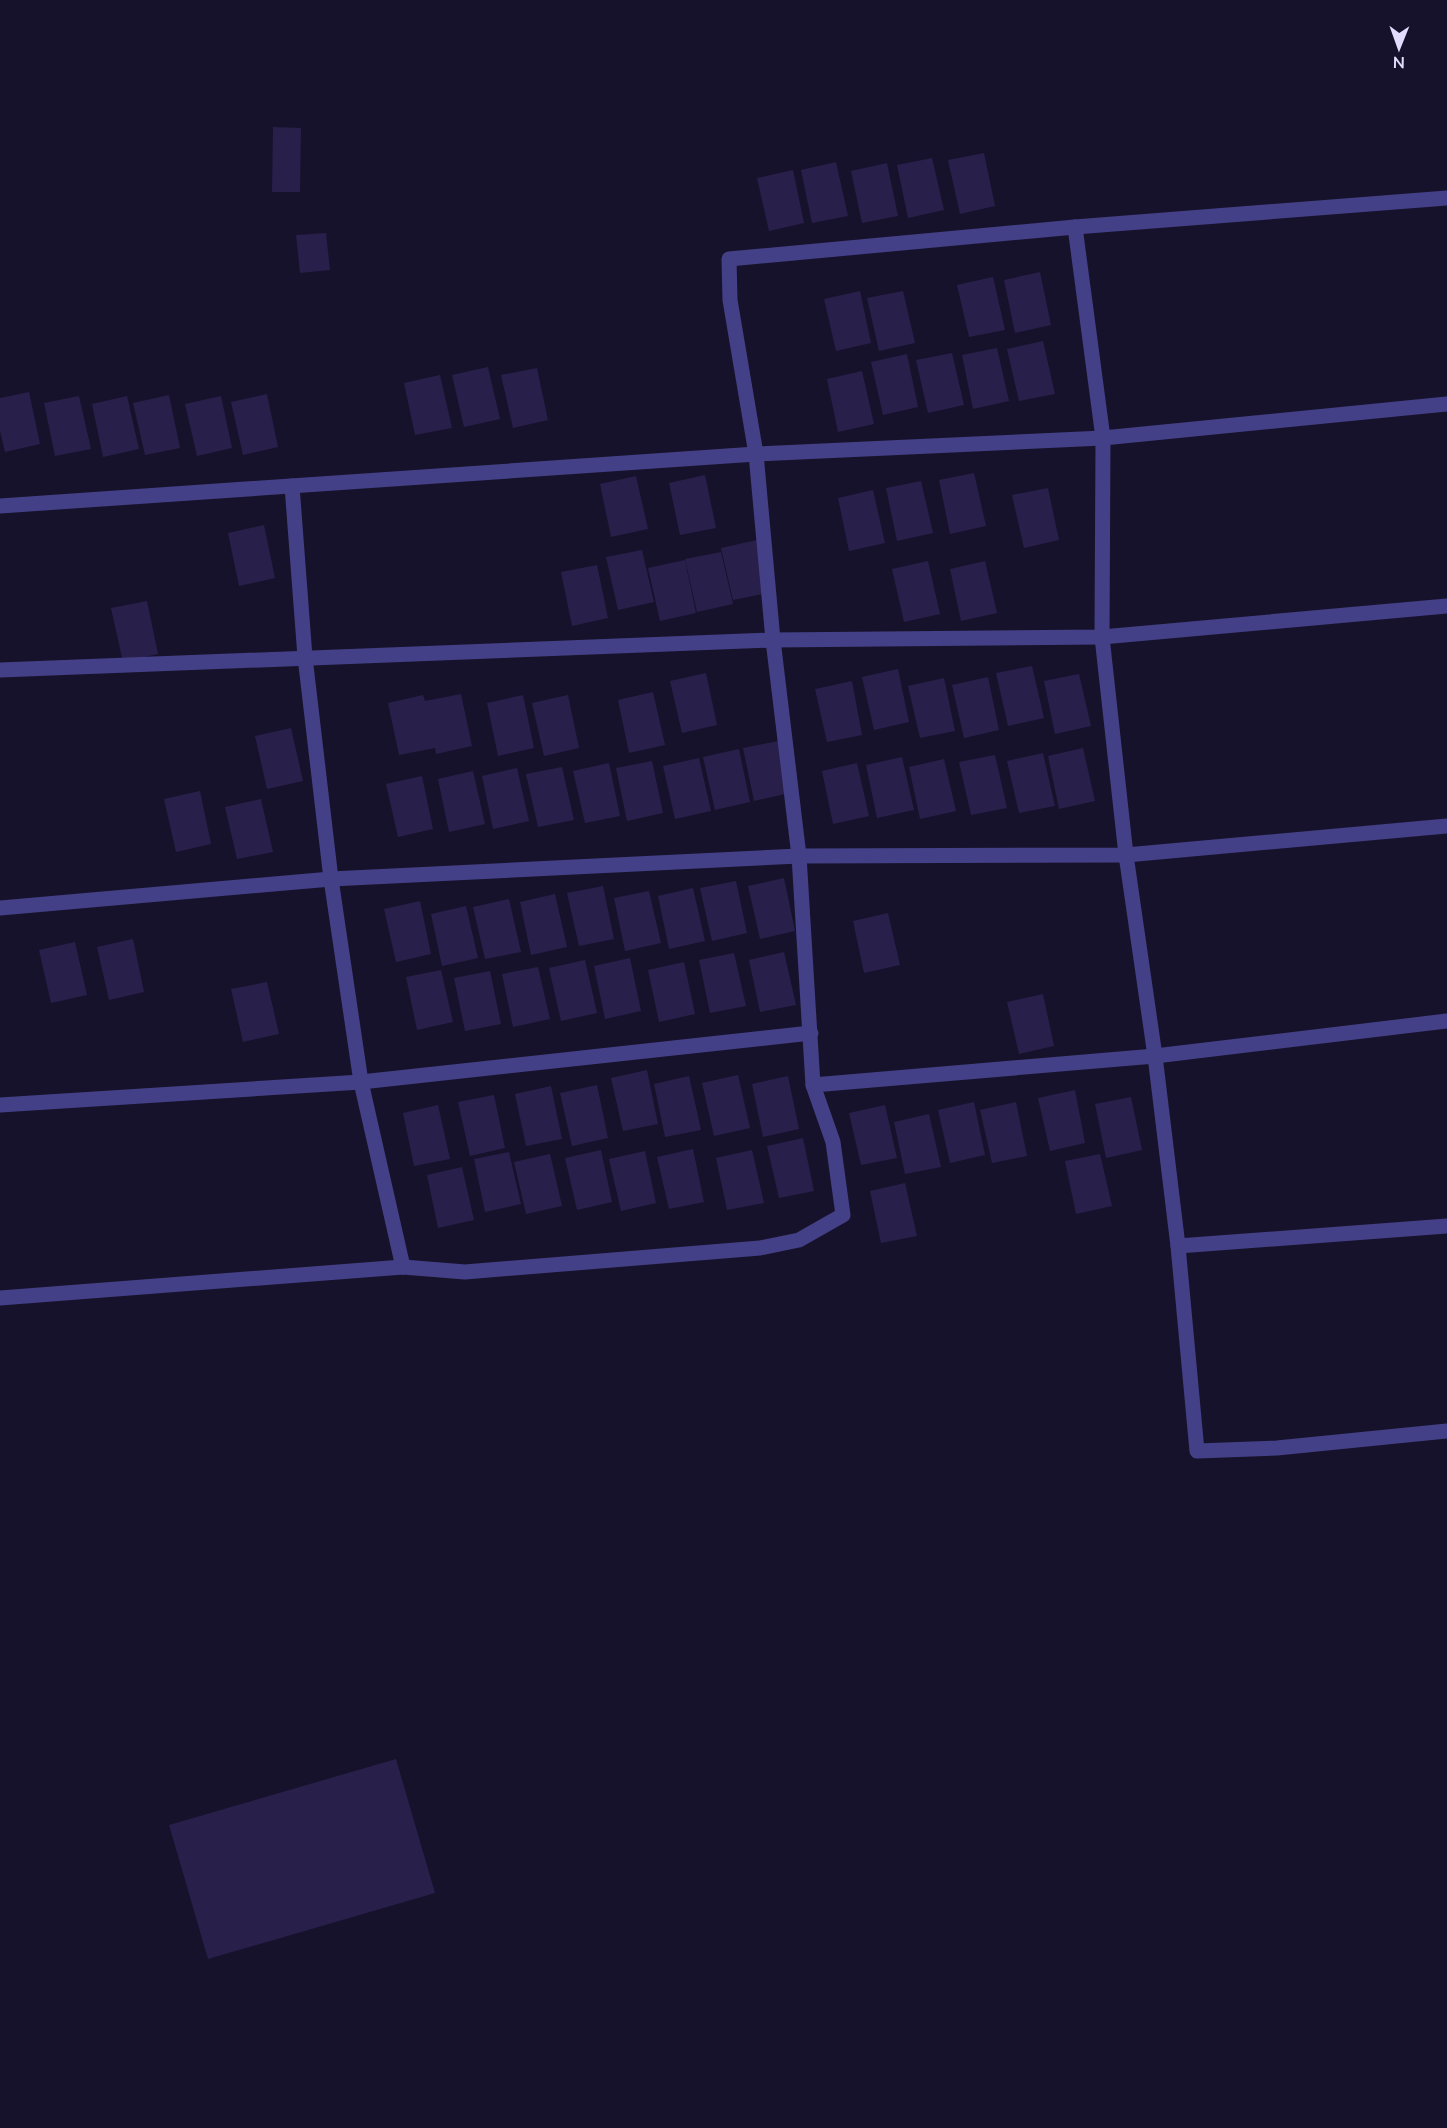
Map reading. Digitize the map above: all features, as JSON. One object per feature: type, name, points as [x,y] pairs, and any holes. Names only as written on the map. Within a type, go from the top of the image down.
[{"type":"street","points":[[0,1298],[403,1268],[465,1272],[760,1248],[799,1240],[843,1215],[833,1142],[813,1085],[799,856],[773,640],[756,454],[730,300],[729,259],[1075,227],[1447,198]]},
{"type":"street","points":[[1075,227],[1103,438],[1102,638],[1126,855],[1155,1056],[1178,1246],[1197,1451],[1277,1448],[1447,1431]]},
{"type":"street","points":[[0,506],[756,454],[1103,438],[1447,404]]},
{"type":"street","points":[[292,486],[305,657],[331,879],[361,1082],[403,1268]]},
{"type":"street","points":[[0,670],[773,640],[1102,638],[1447,606]]},
{"type":"street","points":[[0,908],[331,879],[799,856],[1126,855],[1447,826]]},
{"type":"street","points":[[813,1085],[1155,1056],[1447,1021]]},
{"type":"street","points":[[0,1105],[361,1082],[811,1033]]},
{"type":"street","points":[[1178,1246],[1447,1226]]},
{"type":"building","points":[[273,127],[301,128],[300,192],[272,192]]},
{"type":"building","points":[[984,153],[995,206],[960,214],[948,160]]},
{"type":"building","points":[[932,158],[944,210],[908,218],[897,165]]},
{"type":"building","points":[[836,162],[848,216],[812,223],[801,170]]},
{"type":"building","points":[[887,163],[898,216],[862,223],[851,171]]},
{"type":"building","points":[[793,170],[804,223],[769,231],[757,178]]},
{"type":"building","points":[[326,233],[330,270],[300,273],[296,235]]},
{"type":"building","points":[[1040,272],[1051,325],[1015,333],[1004,280]]},
{"type":"building","points":[[993,277],[1005,330],[969,337],[957,285]]},
{"type":"building","points":[[860,291],[871,343],[836,351],[824,299]]},
{"type":"building","points":[[903,291],[915,343],[879,351],[867,298]]},
{"type":"building","points":[[1043,341],[1055,394],[1019,401],[1007,349]]},
{"type":"building","points":[[997,348],[1009,401],[973,409],[962,355]]},
{"type":"building","points":[[952,353],[964,405],[928,413],[916,360]]},
{"type":"building","points":[[907,354],[918,407],[883,415],[871,362]]},
{"type":"building","points":[[488,367],[500,419],[464,427],[452,375]]},
{"type":"building","points":[[537,368],[548,420],[513,428],[501,375]]},
{"type":"building","points":[[862,371],[874,424],[838,432],[827,379]]},
{"type":"building","points":[[440,375],[452,428],[415,435],[404,383]]},
{"type":"building","points":[[29,392],[40,444],[5,452],[0,431],[0,398]]},
{"type":"building","points":[[267,394],[278,447],[243,455],[231,402]]},
{"type":"building","points":[[169,395],[180,448],[145,455],[133,403]]},
{"type":"building","points":[[79,396],[91,449],[55,456],[44,403]]},
{"type":"building","points":[[127,396],[139,449],[103,457],[92,404]]},
{"type":"building","points":[[221,396],[232,448],[197,456],[185,404]]},
{"type":"building","points":[[974,473],[986,526],[950,534],[939,480]]},
{"type":"building","points":[[705,475],[716,528],[680,535],[669,483]]},
{"type":"building","points":[[636,476],[648,529],[611,537],[600,484]]},
{"type":"building","points":[[921,481],[933,533],[897,541],[886,488]]},
{"type":"building","points":[[1048,488],[1059,540],[1024,548],[1012,495]]},
{"type":"building","points":[[873,490],[885,543],[849,551],[838,498]]},
{"type":"building","points":[[264,525],[275,578],[239,586],[228,533]]},
{"type":"building","points":[[757,540],[768,593],[733,600],[721,548]]},
{"type":"building","points":[[642,550],[654,602],[618,610],[606,557]]},
{"type":"building","points":[[721,552],[733,604],[697,612],[685,559]]},
{"type":"building","points":[[685,560],[696,613],[660,621],[648,568]]},
{"type":"building","points":[[928,561],[940,614],[904,622],[892,569]]},
{"type":"building","points":[[985,561],[997,613],[961,621],[950,569]]},
{"type":"building","points":[[597,565],[608,618],[572,626],[561,572]]},
{"type":"building","points":[[147,601],[158,654],[123,662],[111,608]]},
{"type":"building","points":[[1032,666],[1044,718],[1008,726],[996,673]]},
{"type":"building","points":[[898,669],[909,722],[874,730],[862,677]]},
{"type":"building","points":[[706,673],[717,725],[682,733],[670,681]]},
{"type":"building","points":[[1079,674],[1091,726],[1055,734],[1044,681]]},
{"type":"building","points":[[988,677],[999,730],[964,738],[952,685]]},
{"type":"building","points":[[944,678],[955,731],[920,738],[908,686]]},
{"type":"building","points":[[852,681],[862,735],[827,742],[815,689]]},
{"type":"building","points":[[653,692],[665,745],[629,753],[618,700]]},
{"type":"building","points":[[461,694],[472,746],[436,754],[435,748],[399,755],[388,703],[423,695],[425,701]]},
{"type":"building","points":[[523,695],[534,748],[498,756],[487,703]]},
{"type":"building","points":[[568,695],[579,748],[544,756],[532,703]]},
{"type":"building","points":[[291,728],[303,781],[267,789],[255,736]]},
{"type":"building","points":[[778,741],[790,793],[754,801],[743,748]]},
{"type":"building","points":[[1083,748],[1095,801],[1059,809],[1048,756]]},
{"type":"building","points":[[739,749],[750,802],[715,810],[703,757]]},
{"type":"building","points":[[1043,753],[1055,806],[1019,813],[1007,761]]},
{"type":"building","points":[[995,755],[1007,808],[971,815],[959,762]]},
{"type":"building","points":[[902,757],[914,810],[877,818],[866,765]]},
{"type":"building","points":[[699,758],[711,811],[675,819],[663,766]]},
{"type":"building","points":[[944,759],[956,811],[920,819],[909,767]]},
{"type":"building","points":[[652,761],[663,813],[627,821],[616,768]]},
{"type":"building","points":[[609,763],[620,816],[585,823],[573,771]]},
{"type":"building","points":[[857,763],[869,816],[833,824],[822,771]]},
{"type":"building","points":[[562,767],[574,820],[538,827],[526,774]]},
{"type":"building","points":[[517,768],[529,821],[493,829],[482,776]]},
{"type":"building","points":[[473,771],[485,824],[449,832],[438,779]]},
{"type":"building","points":[[422,776],[433,829],[398,837],[386,784]]},
{"type":"building","points":[[200,791],[211,844],[176,852],[164,799]]},
{"type":"building","points":[[261,799],[273,852],[237,859],[225,807]]},
{"type":"building","points":[[784,878],[795,931],[760,939],[748,886]]},
{"type":"building","points":[[736,881],[747,933],[712,941],[700,888]]},
{"type":"building","points":[[603,886],[614,939],[579,946],[567,893]]},
{"type":"building","points":[[693,888],[705,941],[669,949],[658,896]]},
{"type":"building","points":[[649,891],[661,943],[625,951],[614,898]]},
{"type":"building","points":[[555,894],[567,947],[531,955],[520,902]]},
{"type":"building","points":[[509,899],[521,952],[485,959],[473,907]]},
{"type":"building","points":[[420,901],[431,954],[396,962],[384,909]]},
{"type":"building","points":[[466,906],[478,958],[442,966],[431,914]]},
{"type":"building","points":[[888,913],[900,965],[864,973],[853,921]]},
{"type":"building","points":[[133,939],[144,992],[109,1000],[97,947]]},
{"type":"building","points":[[75,942],[87,995],[51,1003],[39,950]]},
{"type":"building","points":[[784,952],[796,1005],[760,1012],[749,960]]},
{"type":"building","points":[[734,953],[746,1006],[710,1013],[699,960]]},
{"type":"building","points":[[630,958],[641,1011],[605,1019],[594,966]]},
{"type":"building","points":[[585,960],[597,1013],[561,1021],[549,968]]},
{"type":"building","points":[[684,962],[695,1014],[659,1022],[648,970]]},
{"type":"building","points":[[538,967],[550,1019],[513,1027],[502,974]]},
{"type":"building","points":[[441,970],[453,1022],[417,1030],[406,977]]},
{"type":"building","points":[[490,971],[501,1024],[465,1031],[454,978]]},
{"type":"building","points":[[267,982],[279,1034],[243,1042],[231,989]]},
{"type":"building","points":[[1043,994],[1054,1046],[1019,1054],[1007,1002]]},
{"type":"building","points":[[647,1070],[658,1124],[623,1131],[611,1078]]},
{"type":"building","points":[[738,1075],[750,1128],[714,1136],[702,1083]]},
{"type":"building","points":[[689,1076],[701,1130],[665,1137],[654,1084]]},
{"type":"building","points":[[788,1076],[799,1129],[763,1137],[752,1084]]},
{"type":"building","points":[[597,1085],[608,1138],[572,1146],[560,1093]]},
{"type":"building","points":[[551,1086],[562,1139],[526,1146],[515,1094]]},
{"type":"building","points":[[1075,1090],[1085,1143],[1050,1151],[1038,1098]]},
{"type":"building","points":[[494,1095],[505,1148],[470,1156],[458,1102]]},
{"type":"building","points":[[1131,1097],[1142,1150],[1106,1158],[1095,1104]]},
{"type":"building","points":[[974,1102],[985,1155],[950,1163],[938,1110]]},
{"type":"building","points":[[1016,1102],[1027,1156],[992,1163],[980,1110]]},
{"type":"building","points":[[438,1105],[450,1159],[414,1166],[403,1113]]},
{"type":"building","points":[[885,1105],[897,1158],[861,1165],[849,1113]]},
{"type":"building","points":[[929,1114],[941,1167],[905,1174],[894,1122]]},
{"type":"building","points":[[803,1138],[814,1191],[779,1198],[767,1146]]},
{"type":"building","points":[[693,1149],[704,1202],[669,1209],[657,1157]]},
{"type":"building","points":[[601,1150],[612,1202],[577,1210],[565,1158]]},
{"type":"building","points":[[752,1150],[764,1203],[727,1210],[716,1158]]},
{"type":"building","points":[[645,1151],[656,1203],[621,1211],[609,1159]]},
{"type":"building","points":[[509,1152],[521,1204],[485,1212],[474,1159]]},
{"type":"building","points":[[550,1154],[562,1206],[526,1214],[514,1162]]},
{"type":"building","points":[[1100,1154],[1112,1206],[1076,1214],[1065,1161]]},
{"type":"building","points":[[462,1167],[474,1220],[438,1228],[427,1175]]},
{"type":"building","points":[[905,1183],[917,1236],[881,1243],[870,1191]]},
{"type":"building","points":[[396,1759],[435,1893],[208,1959],[169,1825]]}]
